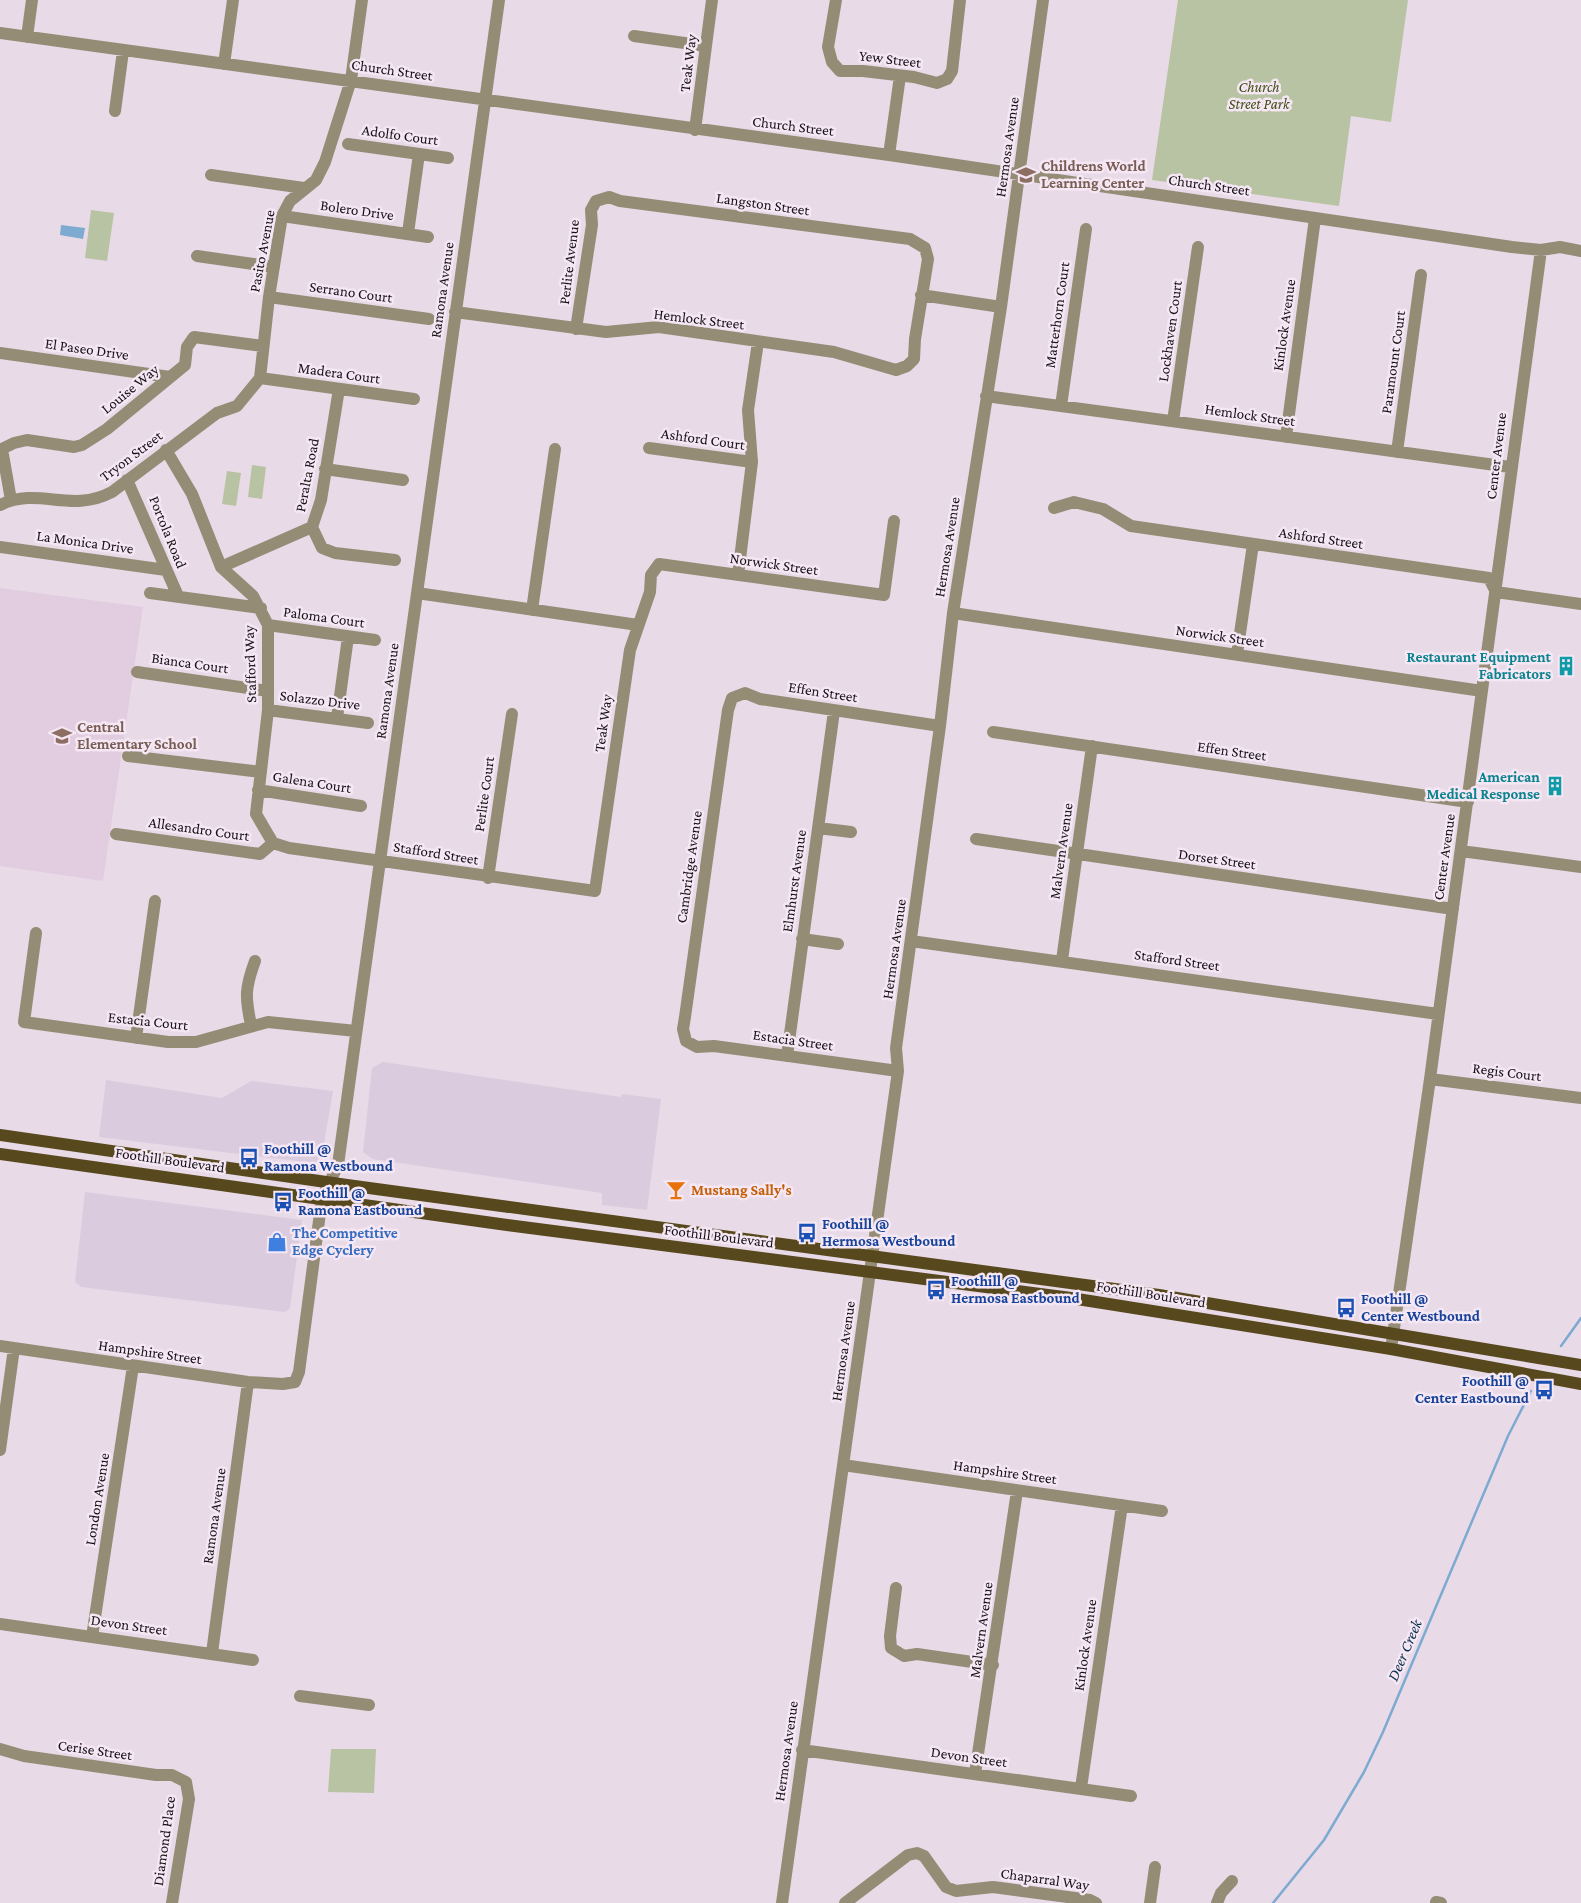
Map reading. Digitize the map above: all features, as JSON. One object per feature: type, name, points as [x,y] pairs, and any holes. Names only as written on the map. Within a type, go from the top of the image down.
[{"type":"main road","name":"Foothill Boulevard","points":[[0,1135],[328,1183],[1159,1295],[1581,1365]]},
{"type":"main road","name":"Foothill Boulevard","points":[[0,1154],[507,1225],[1090,1301],[1391,1349],[1581,1384]]},
{"type":"street","points":[[27,37],[32,0]]},
{"type":"street","points":[[224,64],[232,0]]},
{"type":"street","name":"Pasito Avenue","points":[[260,378],[269,297],[282,216],[290,200],[316,180],[325,162],[351,80],[362,0]]},
{"type":"street","name":"Ramona Avenue","points":[[295,1382],[299,1372],[307,1319],[322,1198],[338,1165],[499,0]]},
{"type":"street","name":"Teak Way","points":[[695,130],[712,0]]},
{"type":"street","name":"Yew Street","points":[[836,0],[828,47],[832,62],[840,70],[863,71],[937,83],[947,79],[952,71],[960,0]]},
{"type":"street","name":"Hermosa Avenue","points":[[782,1903],[898,1071],[896,1048],[940,726],[953,613],[1001,307],[1043,0]]},
{"type":"street","name":"Church Street","points":[[0,33],[123,51],[351,80],[695,130],[889,155],[1541,250],[1560,247],[1581,250]]},
{"type":"street","points":[[634,36],[706,46]]},
{"type":"street","points":[[115,112],[123,51]]},
{"type":"street","points":[[889,155],[900,76]]},
{"type":"street","name":"Adolfo Court","points":[[348,144],[448,158]]},
{"type":"street","points":[[408,234],[419,154]]},
{"type":"street","points":[[211,175],[304,188]]},
{"type":"street","name":"Langston Street","points":[[596,201],[609,198],[910,239],[925,248],[928,259],[921,295]]},
{"type":"street","name":"Perlite Avenue","points":[[576,329],[592,225],[591,210],[596,201]]},
{"type":"street","name":"Bolero Drive","points":[[282,216],[428,236]]},
{"type":"street","name":"Kinlock Avenue","points":[[1286,437],[1315,218]]},
{"type":"street","name":"Matterhorn Court","points":[[1060,406],[1086,229]]},
{"type":"street","name":"Lockhaven Court","points":[[1173,421],[1198,246]]},
{"type":"street","name":"Center Avenue","points":[[1391,1349],[1468,802],[1496,592],[1510,467],[1541,250]]},
{"type":"street","points":[[197,256],[274,267]]},
{"type":"street","name":"Paramount Court","points":[[1397,452],[1421,275]]},
{"type":"street","points":[[921,295],[1001,307]]},
{"type":"street","name":"Hemlock Street","points":[[456,312],[606,332],[659,328],[834,352],[896,370],[907,366],[914,358],[921,295]]},
{"type":"street","name":"Serrano Court","points":[[269,297],[430,319]]},
{"type":"street","name":"Louise Way","points":[[1,450],[14,443],[27,440],[74,447],[82,445],[107,429],[184,365],[187,346],[194,337],[263,346]]},
{"type":"street","points":[[738,575],[752,462],[748,410],[758,342]]},
{"type":"street","name":"El Paseo Drive","points":[[0,353],[170,377]]},
{"type":"street","name":"Madera Court","points":[[260,378],[414,399]]},
{"type":"street","name":"Tryon Street","points":[[6,503],[35,498],[80,503],[88,502],[112,492],[217,413],[237,406],[260,378]]},
{"type":"street","name":"Peralta Road","points":[[222,566],[312,527],[318,516],[339,389]]},
{"type":"street","name":"Hemlock Street","points":[[986,396],[1510,467]]},
{"type":"street","name":"Ashford Court","points":[[649,448],[752,462]]},
{"type":"street","points":[[532,610],[555,449]]},
{"type":"street","points":[[1,450],[6,503]]},
{"type":"street","name":"Stafford Way","points":[[166,450],[192,494],[222,566],[253,596],[261,608],[268,625],[268,710],[256,814],[273,843]]},
{"type":"street","points":[[326,469],[403,480]]},
{"type":"street","name":"Portola Road","points":[[127,480],[178,596]]},
{"type":"street","name":"Ashford Street","points":[[1054,508],[1074,502],[1103,509],[1131,526],[1489,578],[1496,592]]},
{"type":"street","name":"Norwick Street","points":[[659,564],[884,596],[894,521]]},
{"type":"street","points":[[312,527],[322,548],[335,553],[395,560]]},
{"type":"street","points":[[1237,654],[1252,544]]},
{"type":"street","name":"La Monica Drive","points":[[0,547],[166,570]]},
{"type":"street","name":"Teak Way","points":[[595,891],[630,650],[650,592],[651,574],[659,564]]},
{"type":"street","points":[[1496,592],[1581,604]]},
{"type":"street","points":[[150,593],[261,608]]},
{"type":"street","points":[[417,593],[638,625]]},
{"type":"street","name":"Norwick Street","points":[[953,613],[1482,691]]},
{"type":"street","name":"Paloma Court","points":[[268,625],[375,640]]},
{"type":"street","points":[[337,718],[348,637]]},
{"type":"street","name":"Bianca Court","points":[[137,672],[268,690]]},
{"type":"street","name":"Effen Street","points":[[732,698],[745,692],[760,699],[940,726]]},
{"type":"street","name":"Cambridge Avenue","points":[[686,1042],[684,1030],[685,1017],[728,710],[732,698]]},
{"type":"street","name":"Solazzo Drive","points":[[268,710],[368,722]]},
{"type":"street","name":"Elmhurst Avenue","points":[[787,1056],[834,711]]},
{"type":"street","name":"Perlite Court","points":[[488,878],[512,714]]},
{"type":"street","name":"Effen Street","points":[[993,732],[1468,802]]},
{"type":"street","name":"Malvern Avenue","points":[[1062,960],[1092,746]]},
{"type":"street","points":[[128,756],[261,772]]},
{"type":"street","name":"Galena Court","points":[[258,790],[361,806]]},
{"type":"street","points":[[818,828],[851,832]]},
{"type":"street","name":"Allesandro Court","points":[[116,834],[260,854],[273,843]]},
{"type":"street","name":"Dorset Street","points":[[976,839],[1453,909]]},
{"type":"street","name":"Stafford Street","points":[[273,843],[289,848],[488,878],[595,891]]},
{"type":"street","points":[[1461,851],[1581,867]]},
{"type":"street","points":[[136,1038],[155,901]]},
{"type":"street","name":"Estacia Court","points":[[36,933],[24,1022],[168,1042],[196,1042],[221,1036],[251,1025],[268,1022],[285,1022],[356,1031]]},
{"type":"street","points":[[802,939],[838,944]]},
{"type":"street","name":"Stafford Street","points":[[911,941],[1062,960],[1438,1014]]},
{"type":"street","points":[[251,1025],[245,998],[246,983],[255,961]]},
{"type":"street","name":"Estacia Street","points":[[686,1042],[697,1047],[714,1046],[898,1071]]},
{"type":"street","name":"Regis Court","points":[[1430,1079],[1581,1098]]},
{"type":"street","name":"Hampshire Street","points":[[0,1346],[248,1382],[283,1384],[295,1382]]},
{"type":"street","points":[[0,1450],[14,1348]]},
{"type":"street","name":"London Avenue","points":[[92,1637],[133,1366]]},
{"type":"street","name":"Ramona Avenue","points":[[212,1654],[248,1382]]},
{"type":"street","name":"Hampshire Street","points":[[843,1466],[1162,1511]]},
{"type":"street","name":"Malvern Avenue","points":[[976,1774],[1017,1491]]},
{"type":"street","name":"Kinlock Avenue","points":[[1081,1788],[1122,1505]]},
{"type":"street","points":[[896,1588],[890,1636],[891,1648],[904,1656],[917,1654],[993,1665]]},
{"type":"street","name":"Devon Street","points":[[0,1624],[253,1660]]},
{"type":"street","points":[[300,1696],[369,1705]]},
{"type":"street","name":"Cerise Street","points":[[0,1748],[24,1756],[156,1776],[172,1776],[186,1782]]},
{"type":"street","name":"Devon Street","points":[[802,1750],[1131,1796]]},
{"type":"street","name":"Diamond Place","points":[[172,1903],[189,1800],[186,1782]]},
{"type":"street","name":"Chaparral Way","points":[[845,1903],[908,1855],[917,1853],[924,1856],[946,1887],[956,1891],[993,1887],[1090,1900],[1096,1903]]},
{"type":"street","points":[[1150,1903],[1155,1867]]},
{"type":"street","points":[[1217,1903],[1220,1892],[1232,1881]]},
{"type":"street","points":[[1436,1902],[1441,1903]]},
{"type":"shaded area","name":"Central Elementary School","points":[[0,588],[143,607],[103,881],[0,866]]},
{"type":"shaded area","points":[[383,1062],[621,1097],[622,1094],[661,1099],[647,1210],[602,1205],[602,1193],[373,1159],[363,1152],[372,1068]]},
{"type":"shaded area","points":[[106,1080],[222,1098],[251,1081],[333,1091],[322,1155],[315,1163],[99,1137]]},
{"type":"shaded area","points":[[85,1192],[302,1220],[290,1308],[285,1312],[81,1287],[75,1282]]},
{"type":"green space","name":"Church Street Park","points":[[1178,0],[1408,0],[1391,122],[1351,116],[1339,206],[1152,180]]},
{"type":"green space","points":[[91,210],[114,213],[107,261],[85,258]]},
{"type":"green space","points":[[252,465],[266,467],[262,499],[248,497]]},
{"type":"green space","points":[[227,471],[241,473],[236,506],[222,504]]},
{"type":"green space","points":[[331,1749],[376,1749],[374,1793],[328,1792]]},
{"type":"water","points":[[61,225],[85,228],[83,239],[60,235]]},
{"type":"waterway","name":"Deer Creek","points":[[1561,1346],[1581,1318]]},
{"type":"waterway","name":"Deer Creek","points":[[1273,1903],[1324,1840],[1364,1772],[1383,1732],[1508,1436],[1531,1391]]},
{"type":"place","name":"Childrens World Learning Center","points":[[1026,175]]},
{"type":"place","name":"Restaurant Equipment Fabricators","points":[[1566,666]]},
{"type":"place","name":"Central Elementary School","points":[[62,736]]},
{"type":"place","name":"American Medical Response","points":[[1555,786]]},
{"type":"place","name":"Foothill @ Ramona Westbound","points":[[249,1158]]},
{"type":"place","name":"Mustang Sally's","points":[[676,1190]]},
{"type":"place","name":"Foothill @ Ramona Eastbound","points":[[283,1202]]},
{"type":"place","name":"Foothill @ Hermosa Westbound","points":[[807,1233]]},
{"type":"place","name":"The Competitive Edge Cyclery","points":[[277,1242]]},
{"type":"place","name":"Foothill @ Hermosa Eastbound","points":[[936,1290]]},
{"type":"place","name":"Foothill @ Center Westbound","points":[[1346,1308]]},
{"type":"place","name":"Foothill @ Center Eastbound","points":[[1544,1390]]}]
